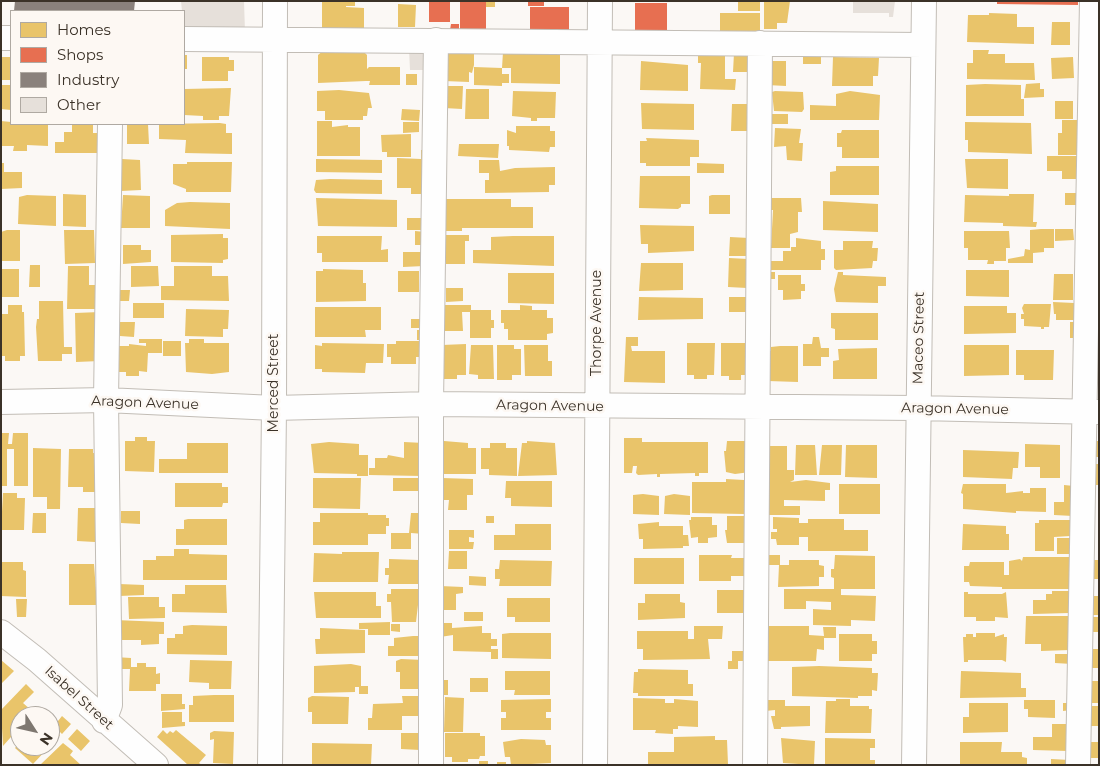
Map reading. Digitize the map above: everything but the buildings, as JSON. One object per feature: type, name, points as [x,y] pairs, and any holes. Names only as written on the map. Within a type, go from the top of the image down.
[{"type":"street","name":"Merced Street","points":[[270,765],[274,408],[275,1]]},
{"type":"street","name":"Thorpe Avenue","points":[[595,765],[600,1]]},
{"type":"street","name":"Maceo Street","points":[[914,765],[917,408],[924,1]]},
{"type":"street","points":[[1078,765],[1091,412],[1092,1]]},
{"type":"street","points":[[185,39],[923,45]]},
{"type":"street","points":[[430,765],[431,404],[436,40]]},
{"type":"street","points":[[755,765],[759,408],[760,43]]},
{"type":"street","points":[[104,721],[110,705],[106,400],[110,125]]},
{"type":"street","name":"Aragon Avenue","points":[[1,402],[106,400],[274,408],[431,404],[596,407],[917,408],[1091,412]]},
{"type":"street","name":"Isabel Street","points":[[1,632],[37,660],[156,765]]}]
